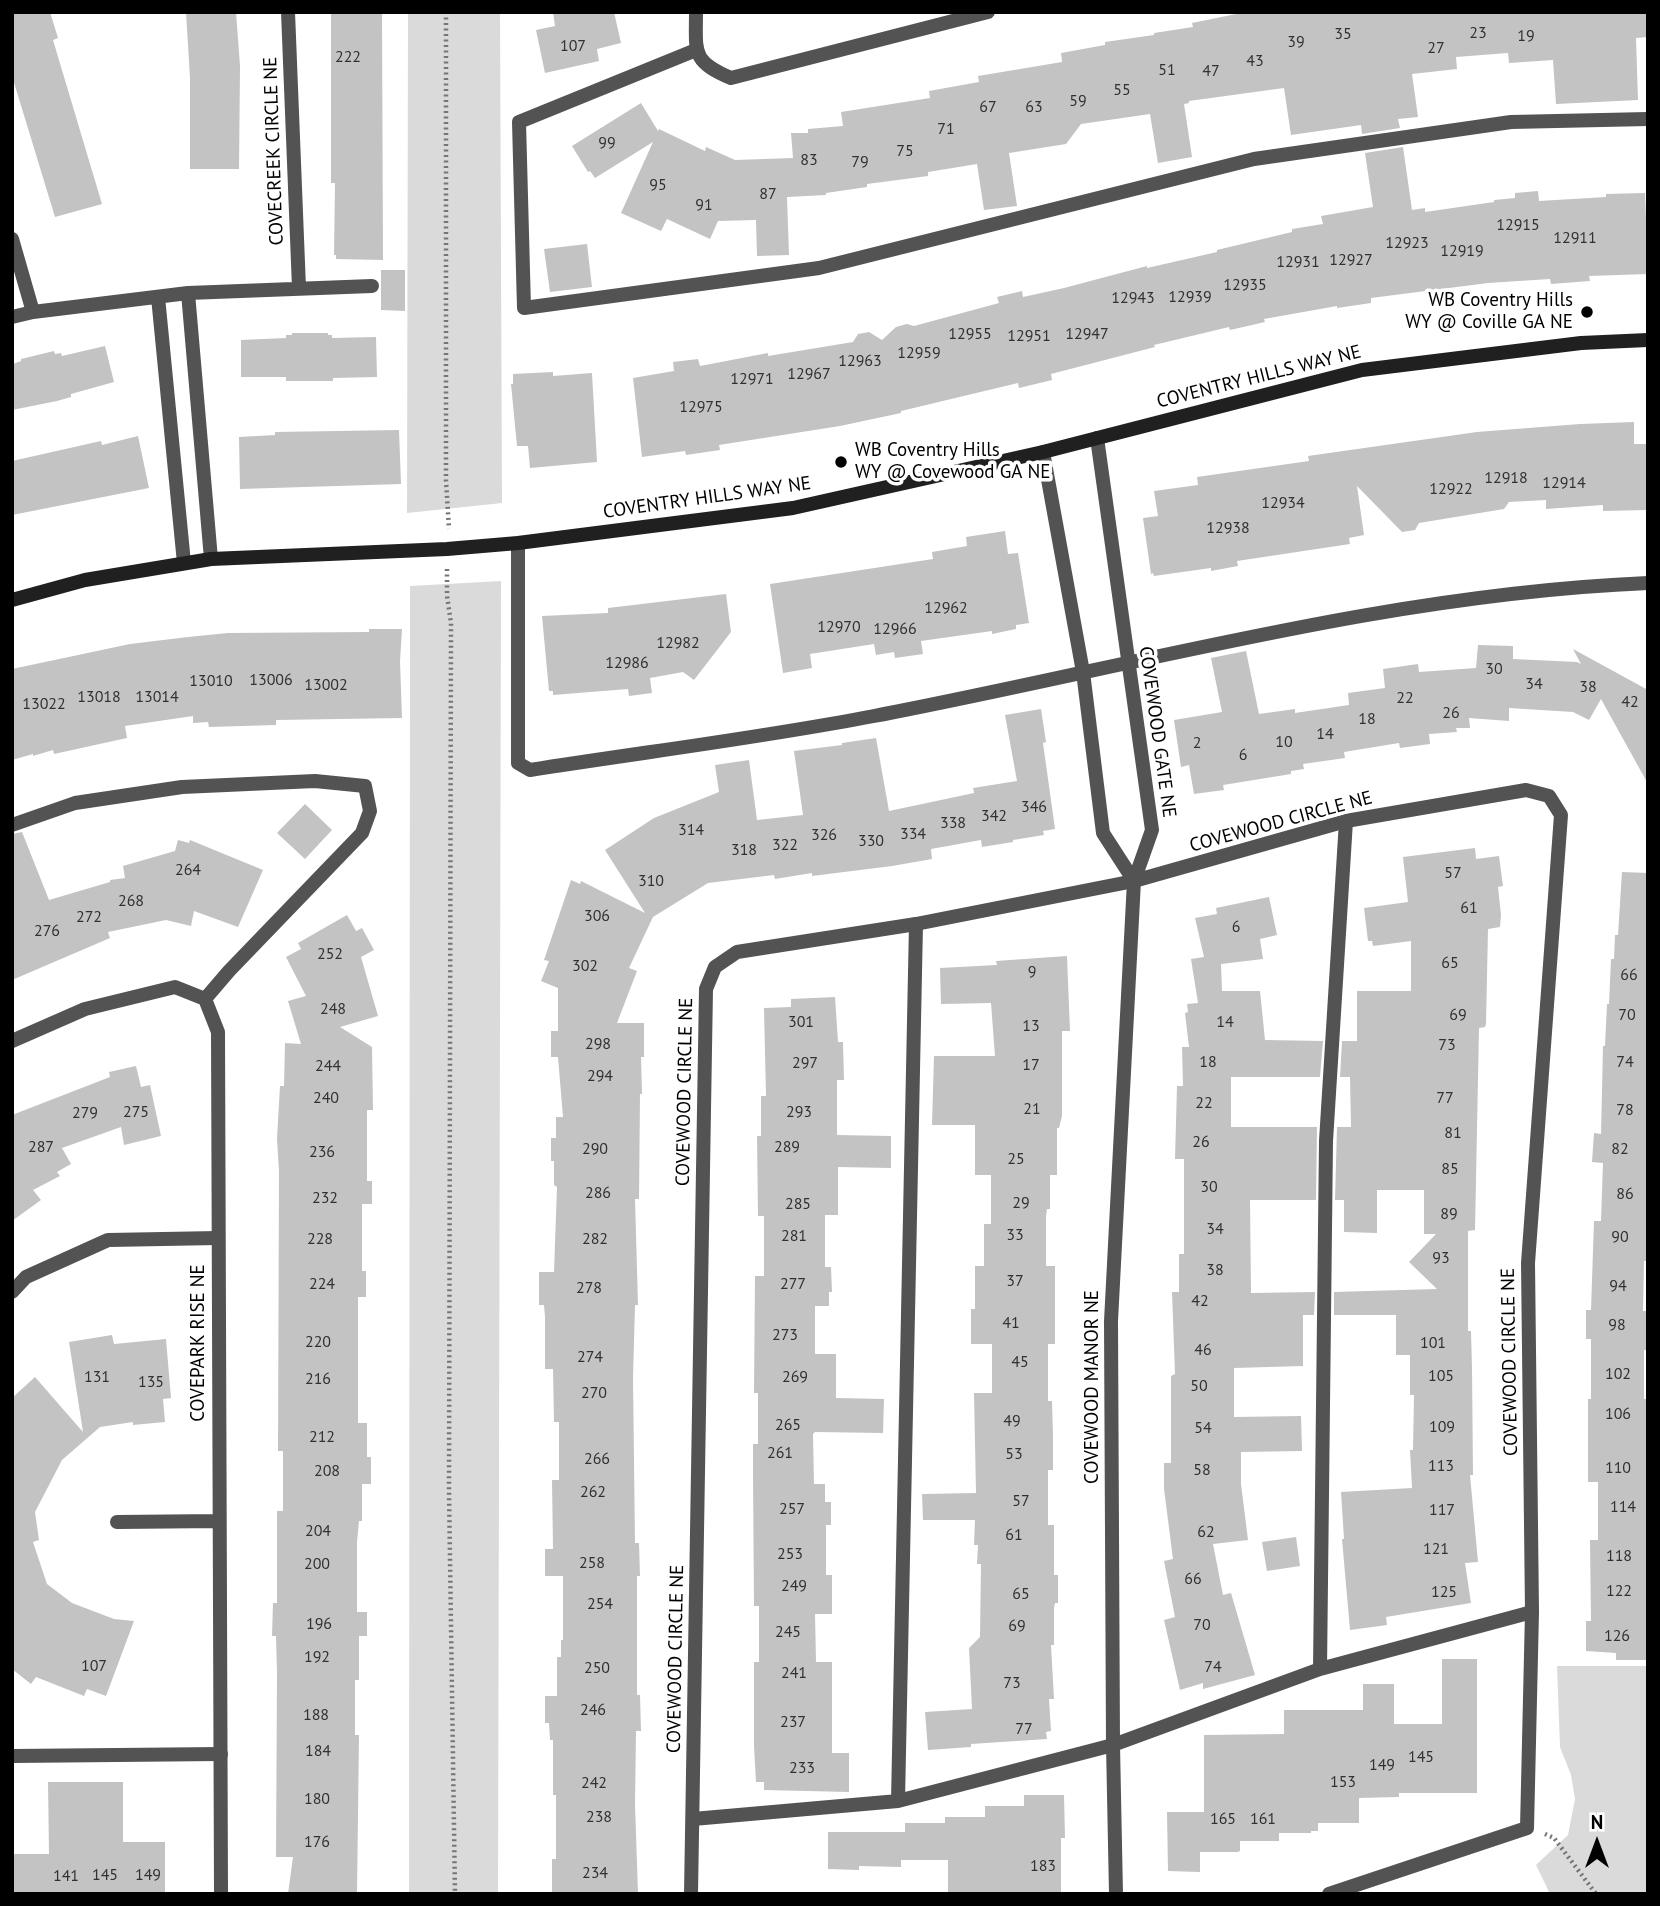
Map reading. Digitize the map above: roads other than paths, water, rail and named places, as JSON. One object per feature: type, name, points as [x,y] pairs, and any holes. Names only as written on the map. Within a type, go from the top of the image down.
[{"type":"street","name":"COVECREEK CIRCLE NE","points":[[288,12],[299,288]]},
{"type":"street","points":[[696,12],[696,50],[708,68],[731,78],[988,12]]},
{"type":"street","points":[[696,50],[519,122],[524,308],[819,268],[1254,159],[1511,122],[1648,119]]},
{"type":"street","points":[[12,239],[33,312]]},
{"type":"street","points":[[12,317],[33,312],[188,293],[372,286]]},
{"type":"street","points":[[188,293],[211,559]]},
{"type":"street","points":[[158,297],[184,563]]},
{"type":"street","name":"COVENTRY HILLS WAY NE","points":[[12,600],[85,580],[211,559],[447,549],[518,543],[793,508],[1043,452],[1362,370],[1580,342],[1648,340]]},
{"type":"street","name":"COVEWOOD GATE NE","points":[[1097,438],[1152,830],[1135,881]]},
{"type":"street","points":[[1043,452],[1083,672],[1103,833],[1135,881]]},
{"type":"street","points":[[518,543],[519,763],[530,770],[872,717],[1396,608],[1610,584],[1648,583]]},
{"type":"street","points":[[12,825],[75,803],[182,787],[315,781],[365,786],[370,811],[362,833],[205,999],[175,987],[85,1009],[12,1041]]},
{"type":"street","name":"COVEWOOD CIRCLE NE","points":[[691,1894],[706,989],[715,967],[737,952],[916,924],[1135,881],[1346,821],[1526,790],[1549,796],[1561,815],[1528,1263],[1532,1612],[1527,1828],[1328,1894]]},
{"type":"street","points":[[1320,1669],[1326,1141],[1346,821]]},
{"type":"street","name":"COVEWOOD MANOR NE","points":[[1116,1894],[1111,1321],[1135,881]]},
{"type":"street","points":[[898,1801],[916,924]]},
{"type":"street","name":"COVEPARK RISE NE","points":[[205,999],[218,1032],[221,1894]]},
{"type":"street","points":[[12,1292],[26,1277],[108,1240],[218,1238]]},
{"type":"street","points":[[117,1522],[219,1521]]},
{"type":"street","points":[[693,1819],[898,1801],[1113,1745],[1320,1669],[1532,1612]]},
{"type":"street","points":[[12,1756],[221,1754]]},
{"type":"place","name":"WB Coventry Hills WY @ Coville GA NE","points":[[1587,312]]},
{"type":"place","name":"WB Coventry Hills WY @ Covewood GA NE","points":[[841,462]]}]
